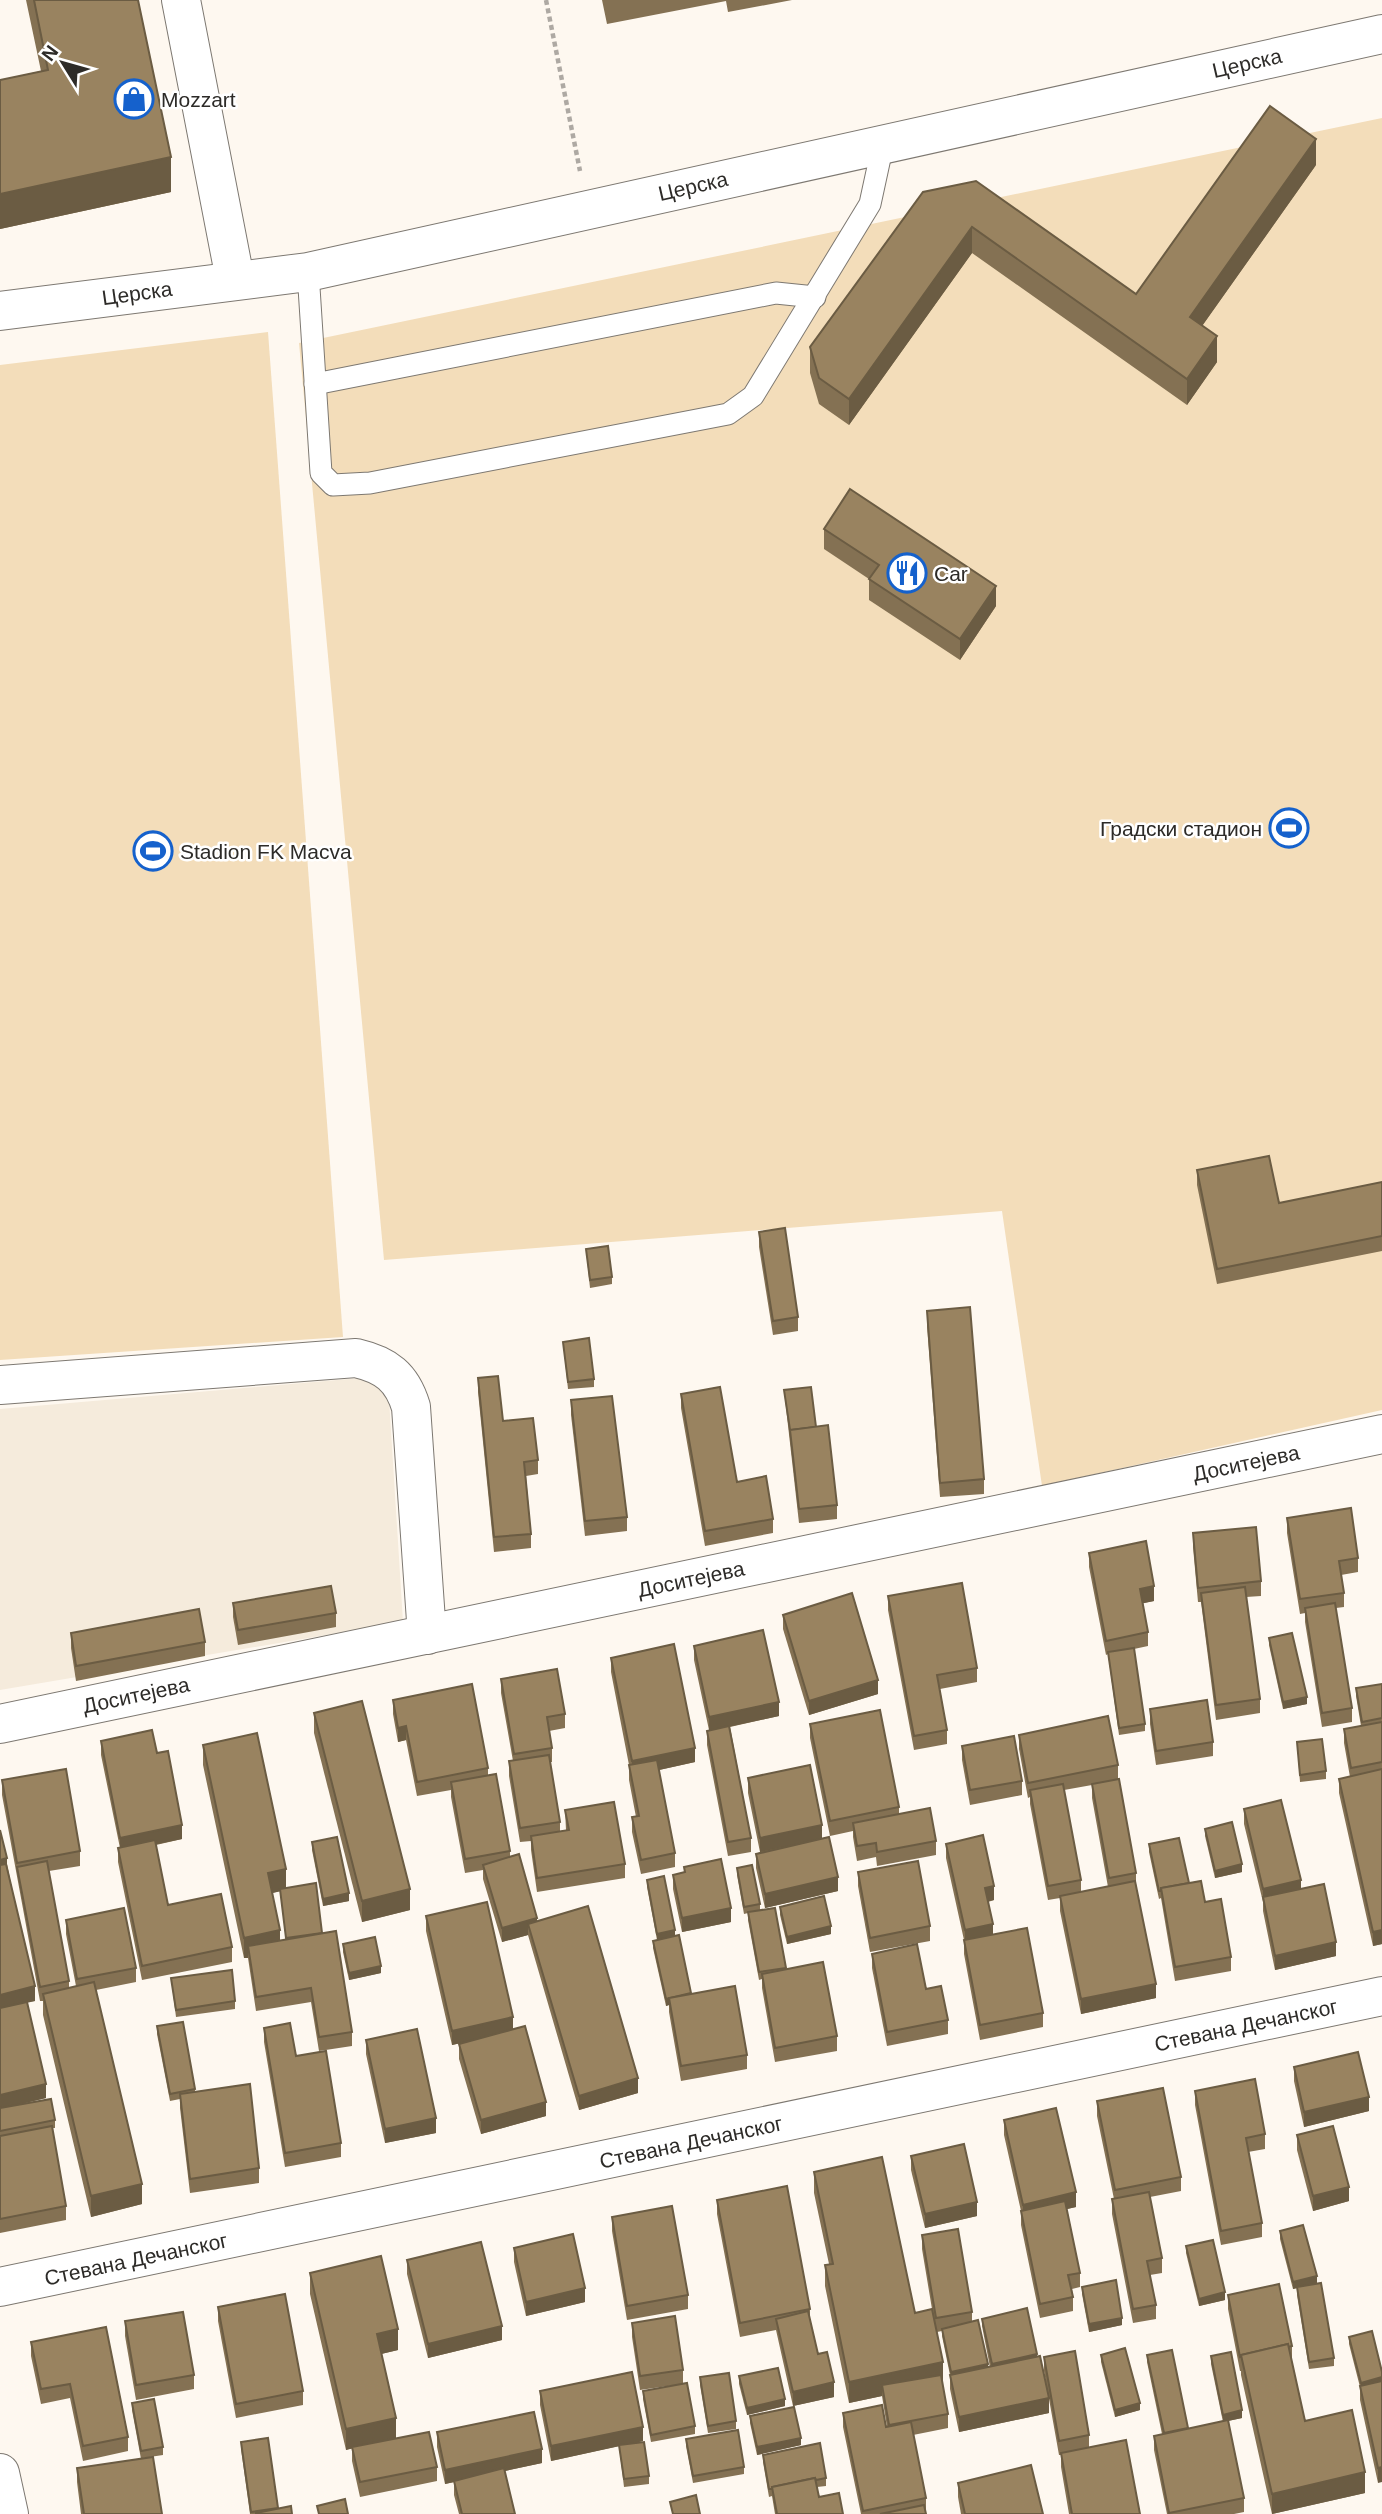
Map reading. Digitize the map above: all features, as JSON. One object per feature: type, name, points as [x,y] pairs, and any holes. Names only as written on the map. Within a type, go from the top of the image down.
[{"type":"street","points":[[181,0],[235,279]]},
{"type":"street","name":"Церска","points":[[0,311],[235,279],[307,272],[1382,34]]},
{"type":"street","points":[[0,1385],[356,1358],[384,1367],[401,1382],[411,1407],[427,1635]]},
{"type":"street","name":"Доситејева","points":[[0,1724],[1382,1434]]},
{"type":"street","name":"Стевана Дечанског","points":[[0,2287],[1382,1996]]},
{"type":"street","points":[[0,2473],[9,2514]]},
{"type":"lane","points":[[307,272],[321,472],[333,485],[370,482],[728,414],[753,397],[870,204],[883,144]]},
{"type":"lane","points":[[315,384],[776,293],[815,297]]},
{"type":"path","points":[[546,0],[588,209]]},
{"type":"shaded area","points":[[1382,118],[1382,1410],[1042,1486],[1002,1211],[384,1260],[299,343]]},
{"type":"shaded area","name":"Stadion FK Macva","points":[[268,332],[343,1337],[0,1360],[0,365]]},
{"type":"shaded area","points":[[360,1378],[377,1386],[389,1399],[403,1622],[0,1690],[0,1409]]},
{"type":"building","points":[[34,0],[138,0],[171,157],[0,194],[0,80],[48,70]]},
{"type":"building","points":[[1270,106],[1316,139],[1190,317],[1217,336],[1187,379],[972,227],[849,399],[819,378],[810,347],[923,192],[976,181],[1136,294]]},
{"type":"building","points":[[850,489],[996,586],[960,639],[869,579],[879,565],[824,529]]},
{"type":"building","points":[[1269,1156],[1279,1203],[1382,1182],[1382,1236],[1217,1269],[1197,1170]]},
{"type":"building","points":[[785,1228],[798,1317],[773,1321],[759,1232]]},
{"type":"building","points":[[608,1246],[612,1277],[590,1280],[586,1249]]},
{"type":"building","points":[[970,1307],[984,1479],[940,1483],[927,1311]]},
{"type":"building","points":[[589,1338],[594,1379],[568,1382],[563,1342]]},
{"type":"building","points":[[498,1376],[503,1421],[533,1418],[538,1460],[524,1462],[531,1534],[494,1537],[478,1378]]},
{"type":"building","points":[[720,1387],[737,1482],[766,1476],[773,1519],[705,1531],[681,1394]]},
{"type":"building","points":[[811,1387],[816,1427],[790,1430],[784,1390]]},
{"type":"building","points":[[612,1396],[627,1517],[585,1521],[571,1400]]},
{"type":"building","points":[[828,1425],[837,1505],[799,1509],[790,1430]]},
{"type":"building","points":[[1351,1508],[1358,1558],[1339,1561],[1344,1593],[1300,1599],[1287,1518]]},
{"type":"building","points":[[1256,1527],[1261,1581],[1198,1588],[1193,1533]]},
{"type":"building","points":[[1146,1541],[1154,1586],[1140,1589],[1148,1632],[1106,1641],[1089,1553]]},
{"type":"building","points":[[962,1583],[977,1668],[937,1675],[947,1730],[914,1736],[888,1596]]},
{"type":"building","points":[[331,1586],[336,1613],[238,1630],[233,1603]]},
{"type":"building","points":[[1245,1587],[1260,1699],[1216,1705],[1201,1593]]},
{"type":"building","points":[[852,1593],[878,1680],[809,1701],[783,1615]]},
{"type":"building","points":[[1335,1603],[1352,1708],[1322,1713],[1305,1608]]},
{"type":"building","points":[[199,1609],[205,1642],[76,1666],[71,1633]]},
{"type":"building","points":[[763,1630],[779,1702],[709,1717],[694,1646]]},
{"type":"building","points":[[1292,1633],[1307,1697],[1283,1702],[1269,1638]]},
{"type":"building","points":[[674,1644],[695,1748],[632,1761],[611,1658]]},
{"type":"building","points":[[1134,1648],[1145,1724],[1119,1728],[1108,1652]]},
{"type":"building","points":[[557,1669],[565,1714],[547,1717],[552,1748],[514,1754],[501,1679]]},
{"type":"building","points":[[472,1684],[488,1768],[417,1782],[406,1726],[398,1728],[393,1700]]},
{"type":"building","points":[[1382,1684],[1382,1718],[1362,1722],[1356,1688]]},
{"type":"building","points":[[1207,1700],[1213,1742],[1156,1751],[1150,1709]]},
{"type":"building","points":[[362,1701],[410,1889],[362,1901],[314,1713]]},
{"type":"building","points":[[880,1710],[899,1807],[830,1821],[810,1724]]},
{"type":"building","points":[[1108,1716],[1118,1765],[1028,1783],[1019,1735]]},
{"type":"building","points":[[1382,1722],[1382,1762],[1351,1768],[1344,1729]]},
{"type":"building","points":[[729,1726],[751,1838],[728,1842],[707,1731]]},
{"type":"building","points":[[152,1730],[157,1753],[168,1751],[182,1825],[120,1838],[101,1741]]},
{"type":"building","points":[[257,1733],[286,1869],[268,1873],[280,1930],[244,1938],[203,1745]]},
{"type":"building","points":[[1014,1736],[1022,1781],[970,1790],[962,1746]]},
{"type":"building","points":[[1322,1739],[1326,1771],[1300,1775],[1297,1742]]},
{"type":"building","points":[[549,1755],[560,1822],[520,1828],[509,1761]]},
{"type":"building","points":[[657,1760],[675,1853],[641,1860],[632,1817],[639,1816],[629,1765]]},
{"type":"building","points":[[810,1765],[822,1825],[760,1838],[748,1778]]},
{"type":"building","points":[[66,1769],[80,1851],[17,1863],[2,1780]]},
{"type":"building","points":[[1382,1769],[1382,1930],[1373,1932],[1339,1779]]},
{"type":"building","points":[[496,1774],[510,1851],[465,1859],[451,1782]]},
{"type":"building","points":[[1119,1779],[1136,1873],[1109,1878],[1092,1784]]},
{"type":"building","points":[[1063,1784],[1081,1880],[1048,1886],[1030,1790]]},
{"type":"building","points":[[1281,1800],[1301,1880],[1263,1889],[1244,1809]]},
{"type":"building","points":[[614,1802],[625,1864],[537,1878],[531,1836],[569,1830],[565,1810]]},
{"type":"building","points":[[930,1808],[936,1841],[877,1852],[876,1843],[857,1846],[853,1823]]},
{"type":"building","points":[[1232,1822],[1242,1864],[1215,1871],[1205,1829]]},
{"type":"building","points":[[0,1830],[7,1858],[0,1860]]},
{"type":"building","points":[[983,1835],[994,1886],[985,1888],[993,1924],[965,1930],[946,1844]]},
{"type":"building","points":[[337,1837],[349,1893],[323,1899],[312,1842]]},
{"type":"building","points":[[829,1837],[838,1877],[765,1894],[756,1854]]},
{"type":"building","points":[[1179,1838],[1189,1883],[1161,1888],[1159,1891],[1149,1844]]},
{"type":"building","points":[[155,1840],[168,1905],[221,1894],[232,1947],[142,1966],[118,1848]]},
{"type":"building","points":[[519,1854],[537,1918],[502,1928],[483,1865]]},
{"type":"building","points":[[721,1859],[731,1908],[682,1918],[673,1875],[685,1872],[684,1867]]},
{"type":"building","points":[[47,1861],[69,1981],[40,1987],[17,1867]]},
{"type":"building","points":[[918,1861],[930,1926],[870,1938],[858,1872]]},
{"type":"building","points":[[6,1864],[35,1986],[0,1995],[0,1865]]},
{"type":"building","points":[[752,1865],[760,1904],[744,1907],[737,1868]]},
{"type":"building","points":[[664,1876],[675,1930],[657,1934],[647,1880]]},
{"type":"building","points":[[1135,1881],[1156,1984],[1081,1999],[1060,1896]]},
{"type":"building","points":[[1201,1881],[1205,1902],[1221,1899],[1231,1957],[1175,1967],[1161,1888]]},
{"type":"building","points":[[316,1883],[322,1933],[286,1938],[280,1889]]},
{"type":"building","points":[[1324,1884],[1336,1942],[1275,1956],[1263,1897]]},
{"type":"building","points":[[824,1896],[831,1926],[787,1937],[780,1907]]},
{"type":"building","points":[[487,1902],[513,2017],[452,2031],[426,1916]]},
{"type":"building","points":[[588,1906],[638,2078],[579,2096],[528,1924]]},
{"type":"building","points":[[124,1908],[136,1968],[77,1979],[66,1920]]},
{"type":"building","points":[[775,1908],[786,1968],[759,1972],[748,1912]]},
{"type":"building","points":[[1027,1928],[1043,2013],[980,2025],[964,1940]]},
{"type":"building","points":[[336,1931],[352,2032],[319,2037],[311,1988],[256,1997],[248,1946]]},
{"type":"building","points":[[679,1935],[691,1993],[666,1999],[653,1941]]},
{"type":"building","points":[[375,1937],[381,1966],[349,1973],[343,1944]]},
{"type":"building","points":[[917,1944],[926,1989],[941,1986],[948,2020],[887,2032],[872,1954]]},
{"type":"building","points":[[823,1962],[837,2036],[775,2048],[762,1974]]},
{"type":"building","points":[[232,1970],[235,2001],[176,2010],[171,1978]]},
{"type":"building","points":[[94,1982],[142,2184],[91,2196],[43,1994]]},
{"type":"building","points":[[735,1986],[747,2055],[681,2066],[669,1998]]},
{"type":"building","points":[[27,2002],[46,2084],[0,2095],[0,2008]]},
{"type":"building","points":[[183,2022],[195,2089],[170,2094],[157,2026]]},
{"type":"building","points":[[290,2023],[296,2056],[326,2051],[341,2143],[285,2153],[264,2028]]},
{"type":"building","points":[[525,2026],[546,2102],[481,2120],[459,2044]]},
{"type":"building","points":[[417,2029],[436,2118],[385,2129],[366,2040]]},
{"type":"building","points":[[1358,2052],[1369,2097],[1304,2112],[1294,2067]]},
{"type":"building","points":[[1255,2079],[1265,2134],[1246,2138],[1262,2223],[1221,2231],[1195,2091]]},
{"type":"building","points":[[250,2084],[259,2168],[190,2179],[180,2094]]},
{"type":"building","points":[[1163,2088],[1181,2177],[1115,2190],[1097,2101]]},
{"type":"building","points":[[51,2099],[55,2120],[0,2131],[0,2108]]},
{"type":"building","points":[[1056,2108],[1076,2192],[1023,2205],[1004,2120]]},
{"type":"building","points":[[52,2126],[66,2206],[0,2219],[0,2136]]},
{"type":"building","points":[[1333,2126],[1349,2187],[1313,2196],[1297,2135]]},
{"type":"building","points":[[964,2144],[977,2202],[925,2214],[911,2156]]},
{"type":"building","points":[[882,2157],[915,2313],[932,2309],[943,2362],[849,2382],[825,2265],[833,2264],[814,2172]]},
{"type":"building","points":[[787,2186],[810,2309],[740,2323],[717,2200]]},
{"type":"building","points":[[1149,2192],[1162,2258],[1147,2261],[1156,2305],[1133,2309],[1112,2199]]},
{"type":"building","points":[[1065,2201],[1080,2273],[1068,2275],[1073,2297],[1040,2304],[1021,2211]]},
{"type":"building","points":[[672,2206],[688,2295],[627,2306],[612,2217]]},
{"type":"building","points":[[1303,2225],[1317,2276],[1293,2282],[1280,2231]]},
{"type":"building","points":[[958,2229],[972,2312],[936,2318],[922,2235]]},
{"type":"building","points":[[573,2234],[585,2288],[526,2302],[514,2248]]},
{"type":"building","points":[[1213,2240],[1225,2292],[1199,2299],[1186,2246]]},
{"type":"building","points":[[481,2242],[502,2326],[428,2344],[407,2260]]},
{"type":"building","points":[[381,2256],[398,2329],[377,2334],[396,2418],[346,2429],[310,2273]]},
{"type":"building","points":[[1116,2280],[1122,2318],[1089,2324],[1082,2287]]},
{"type":"building","points":[[1321,2283],[1334,2358],[1309,2362],[1297,2287]]},
{"type":"building","points":[[1279,2284],[1292,2346],[1288,2347],[1288,2344],[1240,2357],[1228,2295]]},
{"type":"building","points":[[285,2294],[303,2391],[236,2404],[218,2307]]},
{"type":"building","points":[[1027,2308],[1037,2354],[992,2364],[982,2319]]},
{"type":"building","points":[[808,2311],[818,2354],[827,2352],[834,2382],[793,2392],[776,2319]]},
{"type":"building","points":[[183,2312],[194,2375],[136,2385],[125,2321]]},
{"type":"building","points":[[675,2316],[683,2370],[640,2376],[632,2323]]},
{"type":"building","points":[[978,2320],[988,2364],[951,2372],[942,2329]]},
{"type":"building","points":[[106,2327],[128,2437],[83,2446],[70,2384],[41,2389],[31,2342]]},
{"type":"building","points":[[1372,2331],[1382,2377],[1361,2383],[1349,2337]]},
{"type":"building","points":[[1288,2344],[1305,2421],[1352,2410],[1365,2472],[1272,2494],[1241,2355]]},
{"type":"building","points":[[1125,2348],[1140,2403],[1115,2410],[1101,2355]]},
{"type":"building","points":[[1172,2350],[1188,2428],[1164,2433],[1147,2355]]},
{"type":"building","points":[[1075,2351],[1089,2435],[1059,2441],[1044,2357]]},
{"type":"building","points":[[1231,2352],[1242,2410],[1223,2415],[1211,2356]]},
{"type":"building","points":[[1040,2356],[1049,2398],[959,2417],[950,2375]]},
{"type":"building","points":[[778,2368],[785,2399],[747,2408],[739,2376]]},
{"type":"building","points":[[632,2372],[643,2427],[551,2446],[540,2391]]},
{"type":"building","points":[[729,2373],[736,2421],[708,2426],[700,2377]]},
{"type":"building","points":[[941,2375],[948,2414],[889,2425],[882,2385]]},
{"type":"building","points":[[1382,2381],[1382,2467],[1378,2468],[1360,2386]]},
{"type":"building","points":[[687,2383],[695,2426],[651,2435],[643,2391]]},
{"type":"building","points":[[154,2399],[163,2447],[141,2451],[132,2403]]},
{"type":"building","points":[[882,2405],[886,2427],[911,2422],[926,2498],[863,2511],[843,2413]]},
{"type":"building","points":[[794,2407],[801,2438],[757,2447],[750,2416]]},
{"type":"building","points":[[534,2412],[542,2449],[445,2470],[437,2432]]},
{"type":"building","points":[[1228,2420],[1244,2498],[1169,2513],[1154,2436]]},
{"type":"building","points":[[738,2430],[744,2467],[693,2476],[686,2439]]},
{"type":"building","points":[[429,2432],[437,2467],[360,2482],[352,2447]]},
{"type":"building","points":[[268,2438],[278,2508],[251,2512],[241,2442]]},
{"type":"building","points":[[1126,2440],[1140,2514],[1072,2514],[1061,2453]]},
{"type":"building","points":[[644,2442],[649,2476],[624,2479],[619,2445]]},
{"type":"building","points":[[820,2443],[826,2478],[769,2489],[763,2455]]},
{"type":"building","points":[[153,2457],[162,2514],[84,2514],[77,2468]]},
{"type":"building","points":[[1031,2465],[1043,2514],[965,2514],[958,2483]]},
{"type":"building","points":[[504,2468],[515,2514],[462,2514],[454,2481]]},
{"type":"building","points":[[815,2478],[819,2497],[839,2493],[843,2514],[777,2514],[772,2487]]},
{"type":"building","points":[[696,2495],[700,2514],[673,2514],[670,2502]]},
{"type":"building","points":[[345,2499],[348,2514],[319,2514],[317,2506]]},
{"type":"building","points":[[924,2505],[926,2514],[880,2514]]},
{"type":"building","points":[[291,2506],[292,2514],[256,2514],[256,2513]]},
{"type":"place","name":"Mozzart","points":[[134,99]]},
{"type":"place","name":"Car","points":[[907,573]]},
{"type":"place","name":"Градски стадион","points":[[1289,828]]},
{"type":"place","name":"Stadion FK Macva","points":[[153,851]]}]
